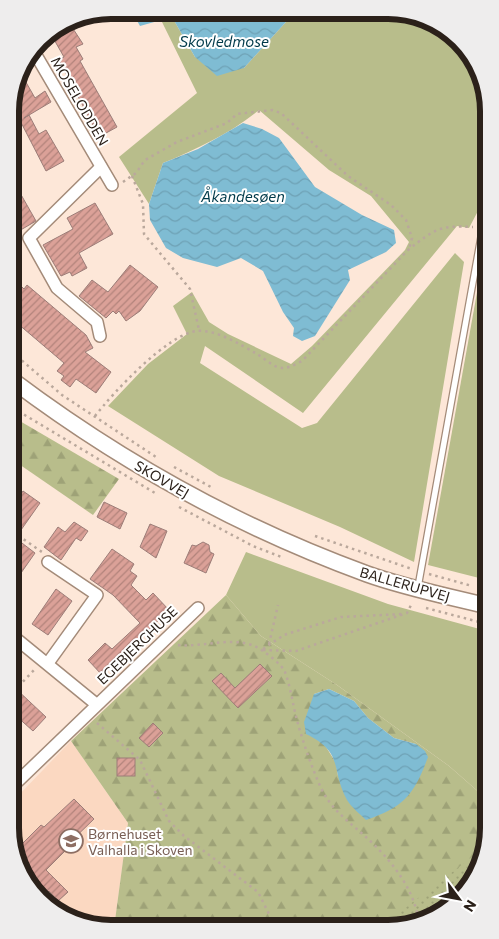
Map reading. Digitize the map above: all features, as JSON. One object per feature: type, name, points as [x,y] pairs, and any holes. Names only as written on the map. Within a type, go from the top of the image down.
[{"type":"street","name":"MOSELODDEN","points":[[37,57],[112,185]]},
{"type":"street","name":"MOSELODDEN","points":[[100,336],[97,322],[57,288],[29,238],[101,167]]},
{"type":"street","name":"SKOVVEJ","points":[[19,385],[84,431],[183,492],[252,527],[324,557]]},
{"type":"street","name":"BALLERUPVEJ","points":[[324,557],[418,590],[480,604]]},
{"type":"street","points":[[47,558],[97,596],[48,663]]},
{"type":"street","name":"EGEBJERGHUSE","points":[[19,780],[198,608]]},
{"type":"street","name":"EGEBJERGHUSE","points":[[19,640],[96,704]]},
{"type":"lane","points":[[418,590],[480,239]]},
{"type":"path","points":[[112,185],[123,182],[132,176],[145,160],[177,142],[220,127],[238,114],[272,110],[279,112],[348,176],[391,205],[406,220],[412,238],[408,250]]},
{"type":"path","points":[[132,176],[143,204],[144,234],[190,289],[199,330]]},
{"type":"path","points":[[74,446],[111,395],[151,358],[176,339],[199,330],[222,336],[277,367],[289,368],[302,361],[408,250],[428,235],[447,226],[480,228]]},
{"type":"path","points":[[19,358],[62,395],[159,459]]},
{"type":"path","points":[[168,464],[220,492]]},
{"type":"path","points":[[313,536],[421,571],[478,587]]},
{"type":"path","points":[[19,537],[47,558]]},
{"type":"path","points":[[162,643],[197,646],[208,643],[238,643],[262,650],[296,651],[407,614],[418,590]]},
{"type":"path","points":[[268,645],[278,605]]},
{"type":"path","points":[[262,650],[284,635],[341,616],[407,614]]},
{"type":"path","points":[[262,650],[285,670],[298,724],[321,789],[336,812],[359,831],[396,868],[418,915]]},
{"type":"path","points":[[19,686],[30,674]]},
{"type":"path","points":[[87,714],[140,760],[169,821],[184,836],[258,892],[271,920]]},
{"type":"shaded area","name":"Børnehuset Valhalla i Skoven","points":[[71,741],[128,823],[115,920],[87,917],[65,908],[46,893],[34,879],[28,869],[21,846],[19,795]]},
{"type":"green space","points":[[173,19],[195,57],[244,68],[289,19],[388,19],[418,24],[439,34],[465,60],[475,81],[480,111],[480,200],[478,211],[469,228],[457,226],[303,413],[205,346],[200,363],[302,428],[317,423],[455,253],[464,262],[414,562],[340,527],[219,476],[108,406],[148,364],[187,334],[173,306],[192,292],[209,322],[228,334],[291,364],[312,346],[405,250],[409,242],[371,196],[329,170],[259,110],[213,140],[163,163],[149,204],[119,157],[197,93],[162,22]]},
{"type":"green space","points":[[480,276],[480,578],[428,565]]},
{"type":"green space","points":[[19,421],[119,479],[93,515],[19,464]]},
{"type":"green space","points":[[246,552],[388,604],[480,629],[480,793],[449,766],[337,685],[261,636],[226,595]]},
{"type":"green space","points":[[226,595],[261,636],[337,685],[449,766],[480,793],[480,834],[471,869],[468,874],[434,874],[434,908],[418,915],[388,920],[115,920],[128,823],[71,741]],"holes":[[[329,689],[354,701],[368,718],[394,738],[416,744],[338,776],[336,763],[323,742],[314,694]]]},
{"type":"green space","points":[[476,854],[468,874],[450,874]]},
{"type":"green space","points":[[434,886],[434,908],[418,915],[389,920]]},
{"type":"water","name":"Skovledmose","points":[[136,19],[165,19],[140,26]]},
{"type":"water","name":"Skovledmose","points":[[173,19],[289,19],[244,68],[217,76],[195,57]]},
{"type":"water","name":"Åkandesøen","points":[[243,123],[262,129],[279,138],[315,187],[362,215],[394,230],[396,243],[386,252],[348,270],[350,280],[315,336],[302,341],[293,336],[294,328],[283,312],[263,271],[241,258],[217,267],[183,258],[166,248],[150,220],[149,204],[163,163],[198,149]]},
{"type":"water","points":[[329,689],[354,701],[368,718],[394,738],[416,744],[425,751],[428,757],[418,781],[406,798],[390,810],[366,820],[347,800],[332,755],[318,741],[306,734],[304,722],[314,694]]},
{"type":"building","points":[[72,28],[83,44],[76,47],[83,59],[80,61],[117,127],[97,138],[91,128],[94,127],[59,60],[64,57],[54,39]]},
{"type":"building","points":[[25,80],[35,98],[45,91],[51,102],[29,115],[39,134],[46,130],[64,161],[46,171],[19,119],[20,99]]},
{"type":"building","points":[[19,191],[36,221],[19,231]]},
{"type":"building","points":[[95,203],[113,234],[79,253],[87,268],[72,276],[70,272],[61,276],[43,245],[73,229],[67,218]]},
{"type":"building","points":[[130,265],[158,287],[140,311],[126,321],[119,311],[116,314],[113,311],[106,318],[79,296],[92,280],[108,292]]},
{"type":"building","points":[[19,284],[24,289],[27,285],[86,335],[93,348],[85,352],[111,372],[96,393],[76,379],[70,387],[61,380],[64,376],[57,371],[64,363],[19,325]]},
{"type":"building","points":[[23,491],[40,503],[21,530],[19,529],[19,497]]},
{"type":"building","points":[[104,502],[127,513],[120,529],[97,517]]},
{"type":"building","points":[[74,522],[88,531],[81,541],[76,538],[61,560],[44,547],[58,527],[65,532]]},
{"type":"building","points":[[150,524],[167,531],[156,558],[140,547]]},
{"type":"building","points":[[19,541],[35,553],[19,576]]},
{"type":"building","points":[[203,542],[209,545],[210,552],[214,554],[206,573],[184,563],[192,545],[196,546]]},
{"type":"building","points":[[112,549],[134,564],[130,571],[137,576],[131,585],[146,600],[153,593],[169,610],[102,675],[88,660],[105,643],[112,649],[140,623],[113,595],[90,579]]},
{"type":"building","points":[[56,589],[72,601],[48,635],[32,624]]},
{"type":"building","points":[[260,664],[272,676],[238,708],[212,681],[221,673],[235,688]]},
{"type":"building","points":[[19,692],[46,717],[33,731],[19,718]]},
{"type":"building","points":[[153,723],[163,733],[149,747],[139,738]]},
{"type":"building","points":[[117,758],[135,758],[135,776],[117,776]]},
{"type":"building","points":[[74,799],[94,819],[64,848],[66,850],[46,870],[68,892],[58,901],[49,891],[46,893],[34,879],[28,869],[21,846],[41,825],[44,827]]},
{"type":"place","name":"Børnehuset Valhalla i Skoven","points":[[71,841]]}]
